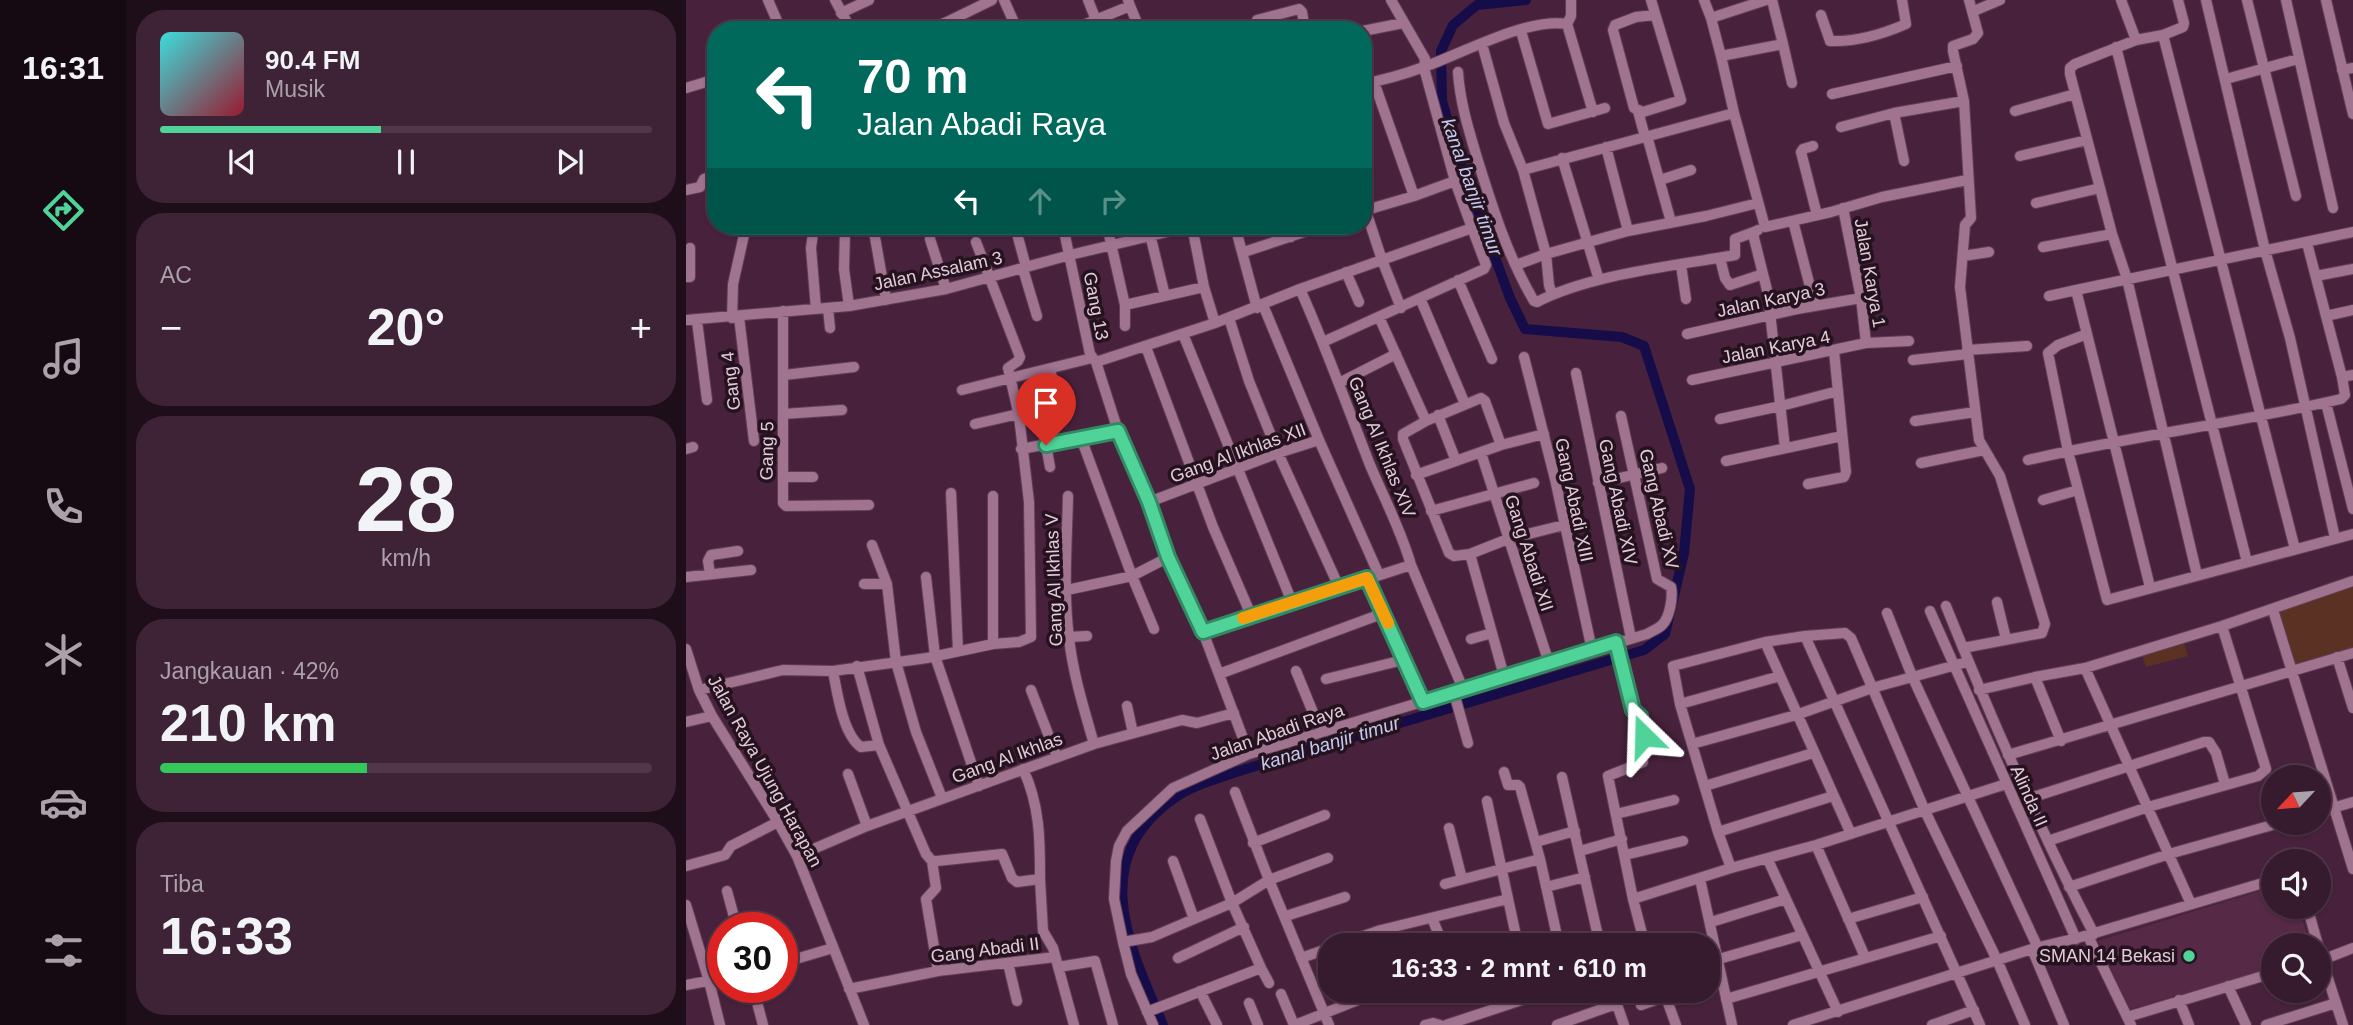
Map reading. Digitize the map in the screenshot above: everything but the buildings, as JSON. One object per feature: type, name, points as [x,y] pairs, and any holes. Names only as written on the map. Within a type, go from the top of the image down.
[{"type":"street","points":[[768,0],[777,21]]},
{"type":"street","points":[[835,0],[844,21]]},
{"type":"street","points":[[841,13],[869,0]]},
{"type":"street","points":[[957,21],[992,0]]},
{"type":"street","points":[[1004,0],[1013,21]]},
{"type":"street","points":[[1088,0],[1096,21]]},
{"type":"street","points":[[1324,342],[1486,267],[1455,181],[1424,68],[1425,60],[1391,0]]},
{"type":"street","points":[[1571,0],[1571,16],[1567,24],[1592,112]]},
{"type":"street","points":[[1638,111],[1643,112],[1681,100],[1651,0]]},
{"type":"street","points":[[1704,0],[1765,227]]},
{"type":"street","points":[[1711,18],[1766,0]]},
{"type":"street","points":[[1772,0],[1792,83]]},
{"type":"street","points":[[1821,15],[1830,41],[1871,36],[1906,24],[1902,0]]},
{"type":"street","points":[[1963,648],[2042,633],[2045,624],[2000,476],[1979,440],[1967,352],[1960,287],[1965,225],[1972,218],[1964,101],[1953,46],[1973,39],[1978,33],[1969,0]]},
{"type":"street","points":[[1974,11],[2000,0]]},
{"type":"street","points":[[2121,0],[2136,40]]},
{"type":"street","points":[[2178,0],[2184,25],[2163,35],[2116,47],[2070,68],[2112,234],[2127,279],[2197,575]]},
{"type":"street","points":[[2206,0],[2265,250],[2290,338],[2335,538]]},
{"type":"street","points":[[2247,0],[2296,196]]},
{"type":"street","points":[[2286,0],[2333,208]]},
{"type":"street","points":[[2326,0],[2348,69],[2353,114]]},
{"type":"street","points":[[1089,21],[1129,3],[1136,21]]},
{"type":"street","points":[[1258,20],[1299,9],[1304,21]]},
{"type":"street","points":[[1655,15],[1620,22],[1613,30],[1634,108],[1638,111],[1671,222]]},
{"type":"street","points":[[1372,29],[1403,23]]},
{"type":"street","points":[[1414,196],[1374,82],[1424,68],[1521,31],[1550,23],[1567,24]]},
{"type":"street","points":[[1521,31],[1545,121],[1552,124],[1605,108]]},
{"type":"street","points":[[2163,35],[2295,549]]},
{"type":"street","points":[[1482,44],[1504,123],[1523,170],[1546,254],[1552,294]]},
{"type":"street","points":[[1721,56],[1783,44]]},
{"type":"street","points":[[2116,47],[2248,562]]},
{"type":"street","points":[[2226,79],[2298,60]]},
{"type":"street","points":[[1832,94],[1957,66]]},
{"type":"street","points":[[1458,72],[1460,96],[1491,204],[1516,265],[1534,301],[1537,302],[1552,294],[1599,280],[1736,255],[1735,239],[1765,227],[1882,197],[1968,180]]},
{"type":"street","points":[[686,88],[707,82]]},
{"type":"street","points":[[2015,111],[2075,94]]},
{"type":"street","points":[[1841,127],[1894,113],[1964,101]]},
{"type":"street","points":[[1523,170],[1734,113]]},
{"type":"street","points":[[1894,113],[1904,161]]},
{"type":"street","points":[[2020,156],[2087,140]]},
{"type":"street","points":[[1813,145],[1801,152],[1816,215]]},
{"type":"street","points":[[1606,147],[1628,231]]},
{"type":"street","points":[[1562,158],[1599,280]]},
{"type":"street","points":[[1660,180],[1691,170]]},
{"type":"street","points":[[686,190],[700,187],[707,178]]},
{"type":"street","points":[[1372,206],[1414,196],[1455,181]]},
{"type":"street","points":[[2036,203],[2100,188]]},
{"type":"street","points":[[1516,265],[1628,231],[1706,216],[1758,202]]},
{"type":"street","name":"Jalan Karya 1","points":[[1843,208],[1861,299],[1866,343]]},
{"type":"street","points":[[1793,221],[1815,306]]},
{"type":"street","points":[[962,390],[1146,347],[1472,228]]},
{"type":"street","points":[[1372,231],[1401,308]]},
{"type":"street","points":[[1754,232],[1771,317],[1784,448]]},
{"type":"street","points":[[2049,296],[2353,232]]},
{"type":"street","points":[[2043,247],[2112,234]]},
{"type":"street","name":"Gang 4","points":[[744,235],[733,285],[735,317],[754,442]]},
{"type":"street","points":[[813,235],[811,248],[816,309]]},
{"type":"street","points":[[845,235],[849,306]]},
{"type":"street","points":[[875,235],[886,300]]},
{"type":"street","points":[[1017,235],[1037,316]]},
{"type":"street","name":"Gang 13","points":[[1065,235],[1094,360],[1118,431],[1149,502],[1168,557],[1203,632],[1249,754]]},
{"type":"street","points":[[1109,235],[1125,304],[1125,326]]},
{"type":"street","name":"Jalan Assalam 3","points":[[691,321],[849,306],[946,289],[1070,255],[1158,235]]},
{"type":"street","points":[[1194,235],[1204,287],[1215,323]]},
{"type":"street","points":[[1238,235],[1260,306],[1319,440]]},
{"type":"street","points":[[1244,252],[1297,235]]},
{"type":"street","points":[[1150,237],[1165,296]]},
{"type":"street","points":[[930,239],[946,289]]},
{"type":"street","points":[[699,691],[783,670],[834,671],[1030,639],[1029,502],[1009,366],[1018,361],[1020,356],[976,242]]},
{"type":"street","points":[[2028,460],[2344,398],[2342,377],[2307,243]]},
{"type":"street","points":[[686,277],[690,277],[690,248]]},
{"type":"street","points":[[1962,256],[1989,252]]},
{"type":"street","points":[[1720,258],[1725,278],[1730,285],[1763,274]]},
{"type":"street","points":[[1681,265],[1686,299]]},
{"type":"street","points":[[2316,276],[2353,269]]},
{"type":"street","points":[[1346,272],[1359,302]]},
{"type":"street","points":[[1458,280],[1492,359]]},
{"type":"street","points":[[1125,304],[1204,287]]},
{"type":"street","name":"Gang Al Ikhlas XIV","points":[[1300,289],[1324,342],[1379,486],[1406,545],[1458,699],[1468,743]]},
{"type":"street","points":[[2076,290],[2150,587]]},
{"type":"street","points":[[1420,299],[1465,404]]},
{"type":"street","name":"Jalan Karya 3","points":[[1687,334],[1815,306],[1861,299]]},
{"type":"street","points":[[828,308],[830,328]]},
{"type":"street","points":[[2326,316],[2353,310]]},
{"type":"street","name":"Gang 5","points":[[783,311],[783,503],[786,506],[869,505]]},
{"type":"street","points":[[1379,317],[1426,421]]},
{"type":"street","points":[[1229,318],[1249,382],[1278,453],[1339,587]]},
{"type":"street","points":[[691,321],[707,400]]},
{"type":"street","points":[[1184,334],[1292,602]]},
{"type":"street","points":[[2087,334],[2058,345],[2048,352],[2068,451],[2107,600],[2353,534]]},
{"type":"street","name":"Jalan Karya 4","points":[[1692,380],[1866,343],[1909,341]]},
{"type":"street","points":[[1913,360],[2026,346]]},
{"type":"street","points":[[1146,347],[1196,484],[1251,615]]},
{"type":"street","points":[[1808,484],[1844,477],[1846,472],[1834,351]]},
{"type":"street","points":[[1339,383],[1396,354]]},
{"type":"street","name":"Gang Abadi XIII","points":[[1524,357],[1544,433],[1592,650]]},
{"type":"street","points":[[784,375],[854,367]]},
{"type":"street","points":[[1050,369],[1060,413]]},
{"type":"street","name":"Gang Abadi XIV","points":[[1576,373],[1631,638]]},
{"type":"street","points":[[2342,377],[2353,375]]},
{"type":"street","points":[[1720,419],[1838,391]]},
{"type":"street","points":[[1501,445],[1483,400],[1478,398],[1438,415],[1404,434],[1403,439],[1416,475],[1451,556],[1470,554],[1508,539],[1563,525]]},
{"type":"street","points":[[2326,403],[2353,509]]},
{"type":"street","points":[[783,414],[842,410]]},
{"type":"street","points":[[1915,421],[1975,412]]},
{"type":"street","points":[[975,424],[1018,414]]},
{"type":"street","points":[[1438,415],[1456,461]]},
{"type":"street","name":"Gang Abadi XV","points":[[1621,416],[1657,579],[1671,587],[1672,592],[1667,618],[1661,627],[1647,634]]},
{"type":"street","points":[[1021,449],[1118,431]]},
{"type":"street","points":[[1416,475],[1544,433]]},
{"type":"street","points":[[1726,461],[1842,436]]},
{"type":"street","points":[[1081,438],[1154,629]]},
{"type":"street","name":"Gang Al Ikhlas XII","points":[[1149,502],[1319,440],[1379,575]]},
{"type":"street","points":[[1046,445],[1050,467]]},
{"type":"street","points":[[1921,463],[1984,450]]},
{"type":"street","name":"Gang Abadi XII","points":[[1481,453],[1549,663]]},
{"type":"street","points":[[1598,484],[1662,468]]},
{"type":"street","points":[[783,477],[813,477]]},
{"type":"street","points":[[1431,512],[1534,483]]},
{"type":"street","points":[[2043,500],[2078,490]]},
{"type":"street","points":[[951,492],[958,651]]},
{"type":"street","points":[[993,496],[993,644]]},
{"type":"street","name":"Gang Al Ikhlas V","points":[[1068,496],[1069,637],[1078,686],[1094,744]]},
{"type":"street","points":[[872,545],[887,584],[895,662],[916,732],[942,799]]},
{"type":"street","points":[[710,574],[708,561],[711,555],[738,551]]},
{"type":"street","points":[[1470,554],[1504,676]]},
{"type":"street","points":[[1067,590],[1132,576],[1168,557]]},
{"type":"street","points":[[1203,632],[1411,565]]},
{"type":"street","points":[[686,577],[751,570]]},
{"type":"street","points":[[926,577],[935,656],[979,786]]},
{"type":"street","points":[[1367,578],[1423,702]]},
{"type":"street","points":[[1979,690],[2085,668],[2273,610],[2353,581]]},
{"type":"street","points":[[864,584],[887,584]]},
{"type":"street","points":[[1997,602],[2006,639]]},
{"type":"street","points":[[1946,606],[2026,799],[2072,886],[2129,1021],[2179,1000],[2261,976]]},
{"type":"street","points":[[2273,610],[2353,869]]},
{"type":"street","name":"Alinda II","points":[[1930,611],[2076,939]]},
{"type":"street","points":[[1219,674],[1384,613]]},
{"type":"street","points":[[1887,613],[1912,676],[2035,948],[2064,1025]]},
{"type":"street","points":[[2048,841],[2148,807],[2258,776],[2266,769],[2222,626]]},
{"type":"street","points":[[1731,868],[1692,744],[1673,666],[1765,642],[1840,632],[1848,635],[1925,811],[1997,960],[2025,1025]]},
{"type":"street","points":[[1471,639],[1492,633]]},
{"type":"street","name":"Jalan Abadi Raya","points":[[1153,1025],[1155,1009],[1131,974],[1126,941],[1114,900],[1116,861],[1119,846],[1127,831],[1173,788],[1249,754],[1423,702],[1458,699],[1504,676],[1592,650],[1617,646],[1631,638],[1647,634]]},
{"type":"street","points":[[1069,637],[1087,636]]},
{"type":"street","points":[[1805,636],[1980,1025]]},
{"type":"street","points":[[1765,642],[1851,834]]},
{"type":"street","points":[[1617,646],[1633,710],[1640,716],[1644,736]]},
{"type":"street","name":"Jalan Raya Ujung Harapan","points":[[686,649],[699,691],[712,716],[797,856],[864,1025]]},
{"type":"street","points":[[2008,755],[2353,653]]},
{"type":"street","points":[[2337,657],[2353,708]]},
{"type":"street","points":[[1326,679],[1403,660]]},
{"type":"street","points":[[1692,744],[1796,715],[1912,676],[1967,662]]},
{"type":"street","points":[[857,666],[880,745],[926,855],[932,860],[936,888],[926,899],[938,971]]},
{"type":"street","points":[[2085,668],[2191,904]]},
{"type":"street","points":[[834,671],[840,704],[853,742],[861,747],[880,745]]},
{"type":"street","points":[[1296,671],[1321,732]]},
{"type":"street","points":[[1681,704],[1780,676]]},
{"type":"street","points":[[2035,677],[2061,741]]},
{"type":"street","points":[[1031,690],[1057,757]]},
{"type":"street","points":[[1127,706],[1133,733]]},
{"type":"street","name":"Gang Al Ikhlas","points":[[797,856],[867,826],[1094,744],[1182,720],[1203,722],[1234,713]]},
{"type":"street","points":[[686,722],[712,716]]},
{"type":"street","points":[[2026,799],[2209,742],[2216,753],[2225,784]]},
{"type":"street","points":[[1705,786],[1813,753]]},
{"type":"street","points":[[1642,933],[1608,776],[1643,762]]},
{"type":"street","points":[[1023,769],[1034,795],[1039,817],[1043,931],[1053,948],[1056,962],[1095,961],[1113,1025]]},
{"type":"street","points":[[1504,772],[1508,785],[1521,787],[1556,933]]},
{"type":"street","points":[[848,774],[867,826]]},
{"type":"street","points":[[1562,777],[1597,933]]},
{"type":"street","points":[[1633,899],[1731,868],[1768,860],[2006,784]]},
{"type":"street","points":[[1235,792],[1253,843],[1286,916],[1329,1025]]},
{"type":"street","points":[[1718,832],[1833,796]]},
{"type":"street","points":[[1616,814],[1674,800]]},
{"type":"street","points":[[1486,801],[1515,933]]},
{"type":"street","points":[[2333,808],[2353,802]]},
{"type":"street","points":[[1253,843],[1325,815]]},
{"type":"street","points":[[1200,819],[1232,903],[1269,982]]},
{"type":"street","points":[[686,866],[725,855],[731,846],[778,822]]},
{"type":"street","points":[[1449,828],[1462,879]]},
{"type":"street","points":[[2072,886],[2261,828]]},
{"type":"street","points":[[1536,842],[1575,831]]},
{"type":"street","points":[[1580,851],[1622,839]]},
{"type":"street","points":[[1625,855],[1683,841]]},
{"type":"street","points":[[1816,845],[1865,957]]},
{"type":"street","points":[[932,860],[1002,853],[1012,878],[1017,882],[1040,879]]},
{"type":"street","points":[[1126,941],[1143,938],[1194,919],[1232,903],[1269,880],[1328,858]]},
{"type":"street","points":[[1445,884],[1540,859]]},
{"type":"street","points":[[1768,860],[1838,1012]]},
{"type":"street","points":[[1173,861],[1194,919]]},
{"type":"street","points":[[1546,887],[1585,877]]},
{"type":"street","points":[[1700,879],[1713,933]]},
{"type":"street","points":[[1793,1025],[2035,948],[2094,934],[2261,884]]},
{"type":"street","points":[[727,891],[733,912]]},
{"type":"street","points":[[1286,916],[1345,897]]},
{"type":"street","points":[[1848,919],[1923,897]]},
{"type":"street","points":[[1375,933],[1508,899]]},
{"type":"street","points":[[1711,922],[1786,899]]},
{"type":"street","points":[[686,905],[707,974]]},
{"type":"street","points":[[1432,918],[1438,933]]},
{"type":"street","points":[[1178,958],[1244,927]]},
{"type":"street","points":[[1391,928],[1393,933]]},
{"type":"street","points":[[1720,959],[1802,935]]},
{"type":"street","points":[[1726,999],[1941,936]]},
{"type":"street","points":[[798,958],[833,948]]},
{"type":"street","points":[[2331,956],[2353,948]]},
{"type":"street","points":[[1301,958],[1318,952]]},
{"type":"street","name":"Gang Abadi II","points":[[849,989],[938,971],[1007,963],[1056,962],[1074,1025]]},
{"type":"street","points":[[1007,963],[1017,1001]]},
{"type":"street","points":[[1720,965],[1732,1025]]},
{"type":"street","points":[[1155,1009],[1261,968]]},
{"type":"street","points":[[686,985],[707,981]]},
{"type":"street","points":[[2228,986],[2246,1025]]},
{"type":"street","points":[[2331,990],[2343,1025]]},
{"type":"street","points":[[1200,991],[1217,1025]]},
{"type":"street","points":[[1281,994],[1294,1025],[1350,1003]]},
{"type":"street","points":[[2179,1000],[2189,1025]]},
{"type":"street","points":[[714,1003],[720,1025]]},
{"type":"street","points":[[757,1003],[763,1025]]},
{"type":"street","points":[[1249,1003],[1258,1025]]},
{"type":"street","points":[[1446,1025],[1513,1003]]},
{"type":"street","points":[[1641,1005],[1645,1003]]},
{"type":"street","points":[[1668,1003],[1676,1025]]},
{"type":"street","points":[[2266,1025],[2336,1003]]},
{"type":"street","points":[[1557,1025],[1616,1004],[1624,1025]]},
{"type":"street","points":[[1932,1025],[1974,1010]]},
{"type":"street","points":[[1425,1025],[1440,1025]]},
{"type":"shaded area","points":[[2353,585],[2353,651],[2293,669],[2275,611]]},
{"type":"shaded area","points":[[2184,643],[2188,656],[2146,667],[2142,655]]},
{"type":"shaded area","name":"SMAN 14 Bekasi","points":[[2261,891],[2261,919],[2302,919],[2307,933],[2261,933],[2261,971],[2130,1009],[2098,941]]},
{"type":"waterway","name":"kanal banjir timur","points":[[1163,1025],[1128,934],[1123,904],[1123,875],[1131,848],[1148,821],[1176,797],[1236,772],[1644,650],[1665,634],[1684,553],[1690,489],[1644,346],[1622,337],[1525,329],[1510,298],[1460,163],[1442,101],[1441,51],[1453,25],[1477,5],[1526,0]]},
{"type":"slow traffic","points":[[1243,618],[1367,578],[1388,623]]},
{"type":"place","name":"SMAN 14 Bekasi","points":[[2189,956]]},
{"type":"route","points":[[1046,445],[1118,431],[1149,502],[1168,557],[1203,632],[1367,578],[1423,702],[1616,642],[1633,710],[1640,716],[1644,736]]}]
